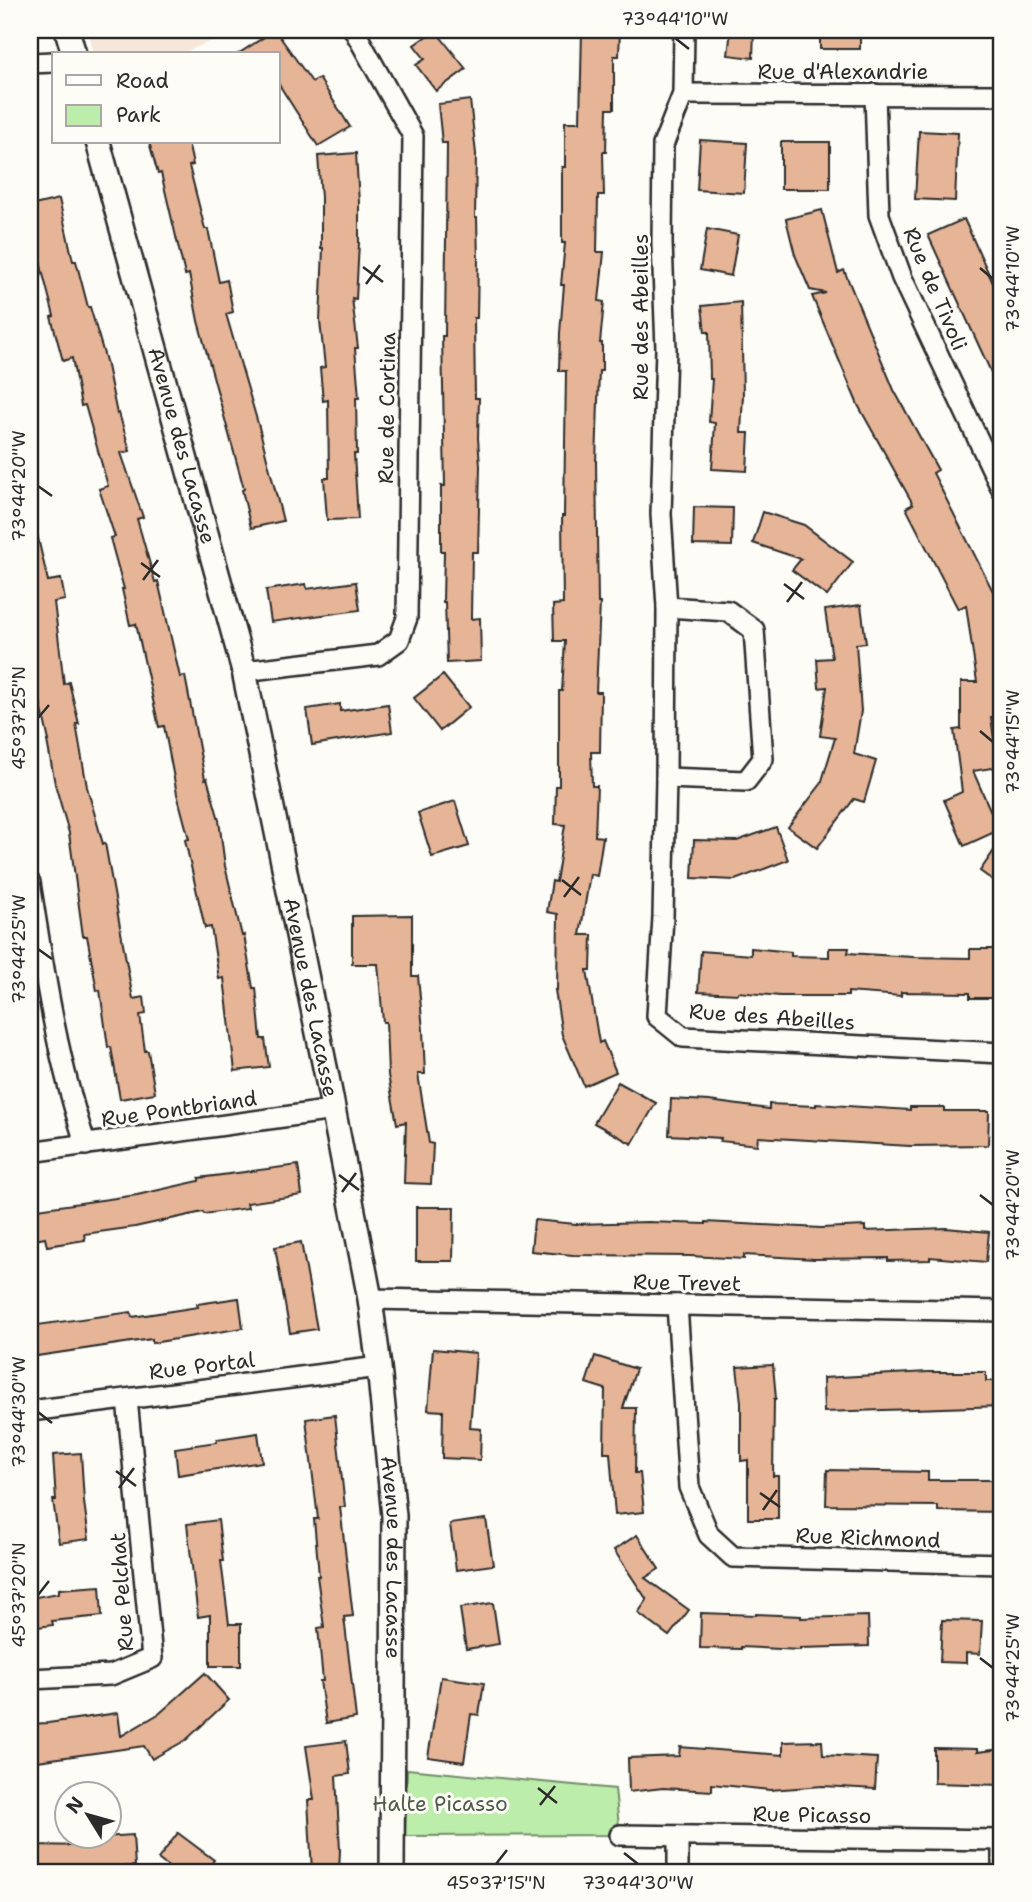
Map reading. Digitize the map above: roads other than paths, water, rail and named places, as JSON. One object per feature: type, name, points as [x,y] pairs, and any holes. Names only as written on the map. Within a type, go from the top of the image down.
[{"type":"street","points":[[67,30],[73,52]]},
{"type":"street","name":"Rue de Cortina","points":[[244,671],[378,655],[399,640],[407,618],[413,136],[354,30]]},
{"type":"street","name":"Rue des Abeilles","points":[[684,30],[683,94],[663,145],[662,243],[666,349],[661,513],[667,607],[666,778],[663,917],[657,1016],[682,1037],[1002,1053]]},
{"type":"street","points":[[30,63],[52,62]]},
{"type":"street","name":"Rue d'Alexandrie","points":[[683,94],[1002,95]]},
{"type":"street","name":"Rue de Tivoli","points":[[875,94],[880,215],[902,278],[1002,490]]},
{"type":"street","name":"Avenue des Lacasse","points":[[99,144],[244,671],[370,1299],[394,1516],[392,1872]]},
{"type":"street","points":[[666,778],[746,781],[763,758],[754,630],[728,611],[667,607]]},
{"type":"street","points":[[30,883],[47,985],[71,1101],[86,1145]]},
{"type":"street","name":"Rue Pontbriand","points":[[30,1152],[334,1110]]},
{"type":"street","name":"Rue Trevet","points":[[370,1299],[1002,1311]]},
{"type":"street","name":"Rue Richmond","points":[[677,1305],[689,1487],[709,1535],[733,1557],[1002,1564]]},
{"type":"street","name":"Rue Portal","points":[[30,1411],[379,1367]]},
{"type":"street","name":"Rue Pelchat","points":[[30,1679],[111,1675],[152,1658],[127,1399]]},
{"type":"street","name":"Rue Picasso","points":[[620,1835],[1002,1840]]},
{"type":"street","points":[[678,1836],[678,1872]]},
{"type":"street","points":[[1002,1840],[1002,1872]]},
{"type":"park label","name":"Halte Picasso","points":[[440,1804]]}]
